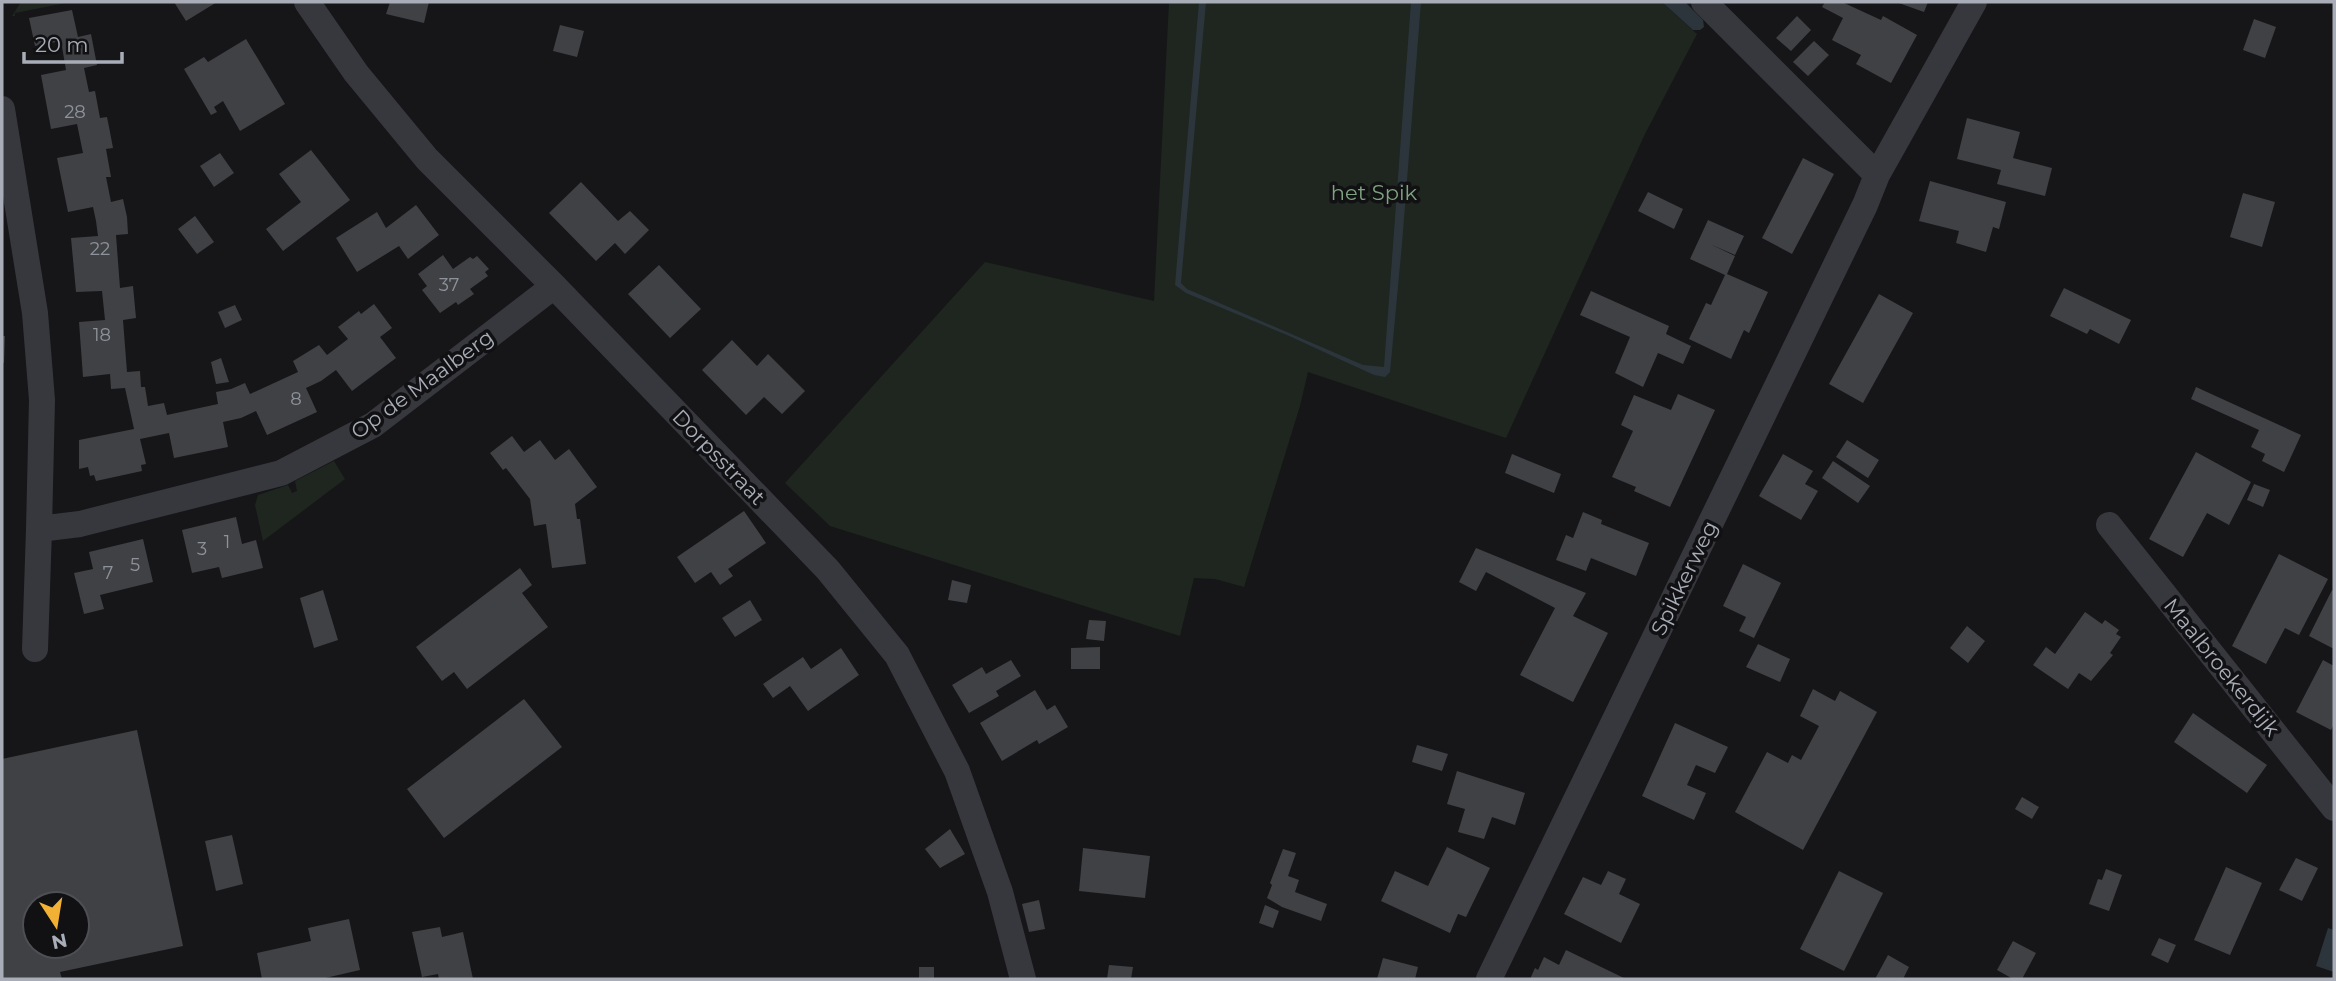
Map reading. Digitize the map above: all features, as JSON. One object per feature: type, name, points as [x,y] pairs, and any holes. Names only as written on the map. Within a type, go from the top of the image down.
[{"type":"street","name":"Dorpsstraat","points":[[307,2],[356,73],[427,159],[554,286],[828,570],[897,655],[957,771],[1000,892],[1023,979]]},
{"type":"street","points":[[1704,2],[1877,175]]},
{"type":"street","name":"Spikkerweg","points":[[1489,979],[1865,205],[1877,175],[1974,2]]},
{"type":"street","points":[[2,108],[35,313],[41,400],[40,529],[35,649]]},
{"type":"street","name":"Op de Maalberg","points":[[40,529],[80,524],[281,473],[373,425],[554,286]]},
{"type":"street","name":"Maalbroekerdijk","points":[[2109,525],[2334,808]]},
{"type":"green space","points":[[21,2],[71,2],[15,13],[15,16],[12,16]]},
{"type":"green space","name":"het Spik","points":[[1169,2],[1662,2],[1697,34],[1645,134],[1506,438],[1308,372],[1244,587],[1215,579],[1194,578],[1180,636],[830,526],[785,483],[985,262],[1154,301]]},
{"type":"green space","points":[[334,461],[345,479],[263,541],[255,505],[258,495],[288,485],[292,493],[297,491],[295,481]]},
{"type":"shaded area","points":[[1199,2],[1206,2],[1181,283],[1187,289],[1363,365],[1384,367],[1411,2],[1421,2],[1390,372],[1385,377],[1374,375],[1186,293],[1175,285]]},
{"type":"shaded area","points":[[1662,2],[1685,2],[1703,20],[1704,27],[1693,30]]},
{"type":"shaded area","points":[[2328,928],[2334,930],[2334,972],[2316,966]]},
{"type":"building","points":[[174,2],[217,2],[186,21]]},
{"type":"building","points":[[390,2],[429,2],[424,23],[386,14]]},
{"type":"building","points":[[1825,2],[1842,2],[1881,20],[1883,16],[1917,35],[1891,83],[1856,64],[1861,55],[1832,40],[1843,18],[1822,7]]},
{"type":"building","points":[[1896,2],[1928,2],[1924,12]]},
{"type":"building","points":[[72,10],[78,37],[91,34],[97,65],[84,68],[89,92],[95,91],[100,118],[107,117],[113,148],[106,149],[111,177],[106,177],[111,202],[123,199],[127,217],[128,234],[116,235],[120,288],[133,286],[136,318],[123,320],[127,372],[140,371],[141,387],[145,387],[148,406],[164,403],[167,415],[218,404],[216,392],[245,383],[250,394],[298,372],[293,361],[319,345],[327,355],[348,339],[338,327],[359,311],[361,314],[374,304],[392,328],[380,337],[396,358],[352,391],[336,370],[306,388],[317,412],[267,435],[256,411],[223,422],[228,447],[174,458],[169,433],[140,439],[146,464],[141,465],[142,471],[96,481],[94,475],[90,476],[88,467],[79,469],[79,440],[134,429],[125,388],[111,389],[110,374],[83,377],[79,322],[105,320],[102,291],[76,292],[71,238],[98,236],[96,221],[93,207],[68,212],[57,158],[83,153],[77,124],[51,129],[41,75],[66,70],[61,41],[35,46],[29,18]]},
{"type":"building","points":[[1797,16],[1811,30],[1791,51],[1776,38]]},
{"type":"building","points":[[2254,19],[2276,27],[2265,58],[2243,50]]},
{"type":"building","points":[[560,25],[584,31],[577,57],[553,51]]},
{"type":"building","points":[[246,39],[285,104],[240,131],[223,101],[214,107],[217,112],[211,115],[184,69],[204,57],[208,62]]},
{"type":"building","points":[[1814,41],[1829,55],[1808,76],[1793,62]]},
{"type":"building","points":[[1967,118],[2020,132],[2013,158],[2052,168],[2045,196],[1997,184],[2001,170],[1957,159]]},
{"type":"building","points":[[311,150],[350,200],[283,251],[266,229],[301,202],[279,174]]},
{"type":"building","points":[[220,153],[234,173],[214,187],[200,166]]},
{"type":"building","points":[[1803,158],[1834,174],[1792,254],[1762,238]]},
{"type":"building","points":[[1930,181],[2006,202],[1999,229],[1993,227],[1986,252],[1956,243],[1959,231],[1919,221]]},
{"type":"building","points":[[581,182],[618,221],[630,211],[649,230],[625,254],[615,243],[596,261],[549,213]]},
{"type":"building","points":[[1648,192],[1683,209],[1674,229],[1638,211]]},
{"type":"building","points":[[2243,193],[2275,202],[2262,247],[2230,237]]},
{"type":"building","points":[[416,205],[439,235],[408,259],[399,246],[357,272],[336,238],[377,212],[386,228]]},
{"type":"building","points":[[195,216],[214,242],[197,254],[178,229]]},
{"type":"building","points":[[1708,220],[1744,236],[1735,255],[1710,244],[1735,256],[1727,274],[1768,292],[1749,333],[1744,330],[1731,359],[1689,339],[1706,303],[1711,305],[1725,275],[1690,259]]},
{"type":"building","points":[[443,255],[453,269],[470,257],[473,259],[477,256],[489,269],[485,272],[488,276],[470,289],[474,294],[440,313],[422,290],[427,286],[418,274]]},
{"type":"building","points":[[659,265],[701,309],[670,338],[628,294]]},
{"type":"building","points":[[2064,288],[2131,320],[2119,344],[2090,329],[2087,334],[2050,316]]},
{"type":"building","points":[[1591,291],[1669,326],[1666,334],[1691,346],[1683,364],[1658,353],[1643,387],[1615,373],[1630,337],[1580,315]]},
{"type":"building","points":[[1879,294],[1913,313],[1863,403],[1829,384]]},
{"type":"building","points":[[235,305],[242,320],[225,328],[218,312]]},
{"type":"building","points":[[2,336],[5,336],[4,363],[2,363]]},
{"type":"building","points":[[732,340],[757,366],[768,354],[805,391],[782,414],[764,397],[746,415],[702,370]]},
{"type":"building","points":[[221,358],[229,382],[216,384],[211,362]]},
{"type":"building","points":[[2196,387],[2301,435],[2284,472],[2262,461],[2265,454],[2251,447],[2259,430],[2191,399]]},
{"type":"building","points":[[1678,394],[1715,410],[1670,507],[1634,491],[1636,487],[1612,477],[1633,431],[1621,425],[1634,395],[1671,410]]},
{"type":"building","points":[[512,436],[524,452],[540,440],[555,460],[569,449],[597,487],[575,504],[577,519],[580,519],[586,564],[552,568],[546,524],[534,526],[530,499],[506,468],[503,470],[490,453]]},
{"type":"building","points":[[1847,440],[1879,460],[1868,478],[1836,457]]},
{"type":"building","points":[[2196,452],[2251,482],[2229,525],[2207,513],[2183,557],[2149,539]]},
{"type":"building","points":[[1512,454],[1561,474],[1554,493],[1505,473]]},
{"type":"building","points":[[1783,454],[1813,471],[1805,484],[1818,491],[1801,520],[1759,496]]},
{"type":"building","points":[[1833,461],[1870,486],[1858,503],[1822,478]]},
{"type":"building","points":[[2254,484],[2270,490],[2263,507],[2247,500]]},
{"type":"building","points":[[744,511],[766,543],[728,569],[733,576],[720,585],[711,572],[695,583],[677,557]]},
{"type":"building","points":[[1583,512],[1602,520],[1601,524],[1649,543],[1636,576],[1591,558],[1586,571],[1556,560],[1566,535],[1573,538]]},
{"type":"building","points":[[236,517],[242,544],[256,540],[263,568],[222,578],[219,567],[192,573],[182,530]]},
{"type":"building","points":[[143,539],[153,582],[100,595],[104,609],[84,614],[74,573],[93,569],[89,552]]},
{"type":"building","points":[[1476,548],[1586,593],[1573,616],[1608,633],[1573,702],[1520,675],[1555,608],[1486,572],[1476,591],[1459,582]]},
{"type":"building","points":[[2279,554],[2328,579],[2299,635],[2285,628],[2266,664],[2232,646]]},
{"type":"building","points":[[1743,564],[1781,583],[1754,638],[1739,631],[1746,617],[1723,606]]},
{"type":"building","points":[[520,568],[532,585],[522,593],[548,627],[467,689],[454,672],[442,681],[416,647]]},
{"type":"building","points":[[952,580],[971,585],[967,603],[948,600]]},
{"type":"building","points":[[323,590],[338,640],[314,648],[300,598]]},
{"type":"building","points":[[2332,590],[2334,591],[2334,649],[2309,636]]},
{"type":"building","points":[[750,600],[762,620],[735,637],[722,618]]},
{"type":"building","points":[[2085,612],[2102,624],[2105,620],[2119,630],[2116,634],[2121,637],[2110,653],[2113,655],[2091,681],[2079,673],[2068,689],[2033,665],[2046,647],[2055,654]]},
{"type":"building","points":[[1089,620],[1106,621],[1104,641],[1086,639]]},
{"type":"building","points":[[1967,626],[1985,641],[1968,663],[1950,648]]},
{"type":"building","points":[[1758,644],[1790,659],[1780,682],[1746,667]]},
{"type":"building","points":[[1100,647],[1100,669],[1071,669],[1071,648]]},
{"type":"building","points":[[841,648],[859,675],[808,711],[790,686],[773,698],[763,684],[803,657],[811,669]]},
{"type":"building","points":[[1011,660],[1021,676],[996,691],[999,696],[969,713],[952,685],[982,667],[986,674]]},
{"type":"building","points":[[2323,660],[2334,666],[2334,724],[2331,730],[2296,712]]},
{"type":"building","points":[[1813,689],[1835,701],[1840,691],[1877,712],[1803,850],[1735,812],[1767,752],[1788,763],[1792,755],[1801,760],[1819,726],[1800,716]]},
{"type":"building","points":[[1035,690],[1047,710],[1055,705],[1068,727],[1039,744],[1037,740],[1002,761],[980,723]]},
{"type":"building","points":[[524,699],[562,747],[444,838],[407,789]]},
{"type":"building","points":[[2193,713],[2267,765],[2247,793],[2174,742]]},
{"type":"building","points":[[1675,723],[1728,747],[1715,773],[1696,765],[1687,785],[1706,793],[1694,820],[1642,796]]},
{"type":"building","points":[[137,730],[183,946],[60,972],[62,979],[2,979],[2,759]]},
{"type":"building","points":[[1417,745],[1448,754],[1442,771],[1412,762]]},
{"type":"building","points":[[1457,771],[1525,793],[1515,825],[1492,817],[1484,839],[1458,832],[1465,809],[1447,804]]},
{"type":"building","points":[[2022,797],[2039,807],[2032,819],[2015,809]]},
{"type":"building","points":[[950,829],[965,854],[940,868],[925,849]]},
{"type":"building","points":[[232,835],[243,884],[216,891],[205,841]]},
{"type":"building","points":[[1447,847],[1490,868],[1466,917],[1458,914],[1450,933],[1381,901],[1395,871],[1428,886]]},
{"type":"building","points":[[1083,848],[1150,856],[1145,898],[1079,891]]},
{"type":"building","points":[[1283,849],[1296,853],[1288,876],[1299,880],[1295,892],[1327,904],[1321,921],[1282,907],[1267,898]]},
{"type":"building","points":[[2296,858],[2318,868],[2302,901],[2279,890]]},
{"type":"building","points":[[2226,867],[2262,883],[2230,955],[2194,940]]},
{"type":"building","points":[[2106,869],[2122,875],[2109,911],[2089,904],[2098,879],[2102,880]]},
{"type":"building","points":[[1608,871],[1626,879],[1619,894],[1640,904],[1621,943],[1564,914],[1583,877],[1601,885]]},
{"type":"building","points":[[1839,871],[1883,893],[1844,971],[1800,949]]},
{"type":"building","points":[[1039,900],[1045,929],[1029,932],[1022,904]]},
{"type":"building","points":[[1265,905],[1279,911],[1273,928],[1259,923]]},
{"type":"building","points":[[349,919],[360,970],[321,979],[262,979],[257,953],[311,941],[308,928]]},
{"type":"building","points":[[440,927],[442,937],[463,932],[473,979],[439,979],[438,974],[422,977],[412,932]]},
{"type":"building","points":[[2159,938],[2176,945],[2168,963],[2151,955]]},
{"type":"building","points":[[2013,941],[2036,953],[2022,979],[2013,979],[1997,970]]},
{"type":"building","points":[[1566,950],[1626,979],[1530,979],[1544,957],[1559,965]]},
{"type":"building","points":[[1888,955],[1909,967],[1903,979],[1875,979]]},
{"type":"building","points":[[1383,958],[1418,967],[1415,979],[1377,979]]},
{"type":"building","points":[[1109,965],[1133,967],[1131,979],[1107,979]]},
{"type":"building","points":[[919,967],[934,967],[934,979],[919,979]]}]
